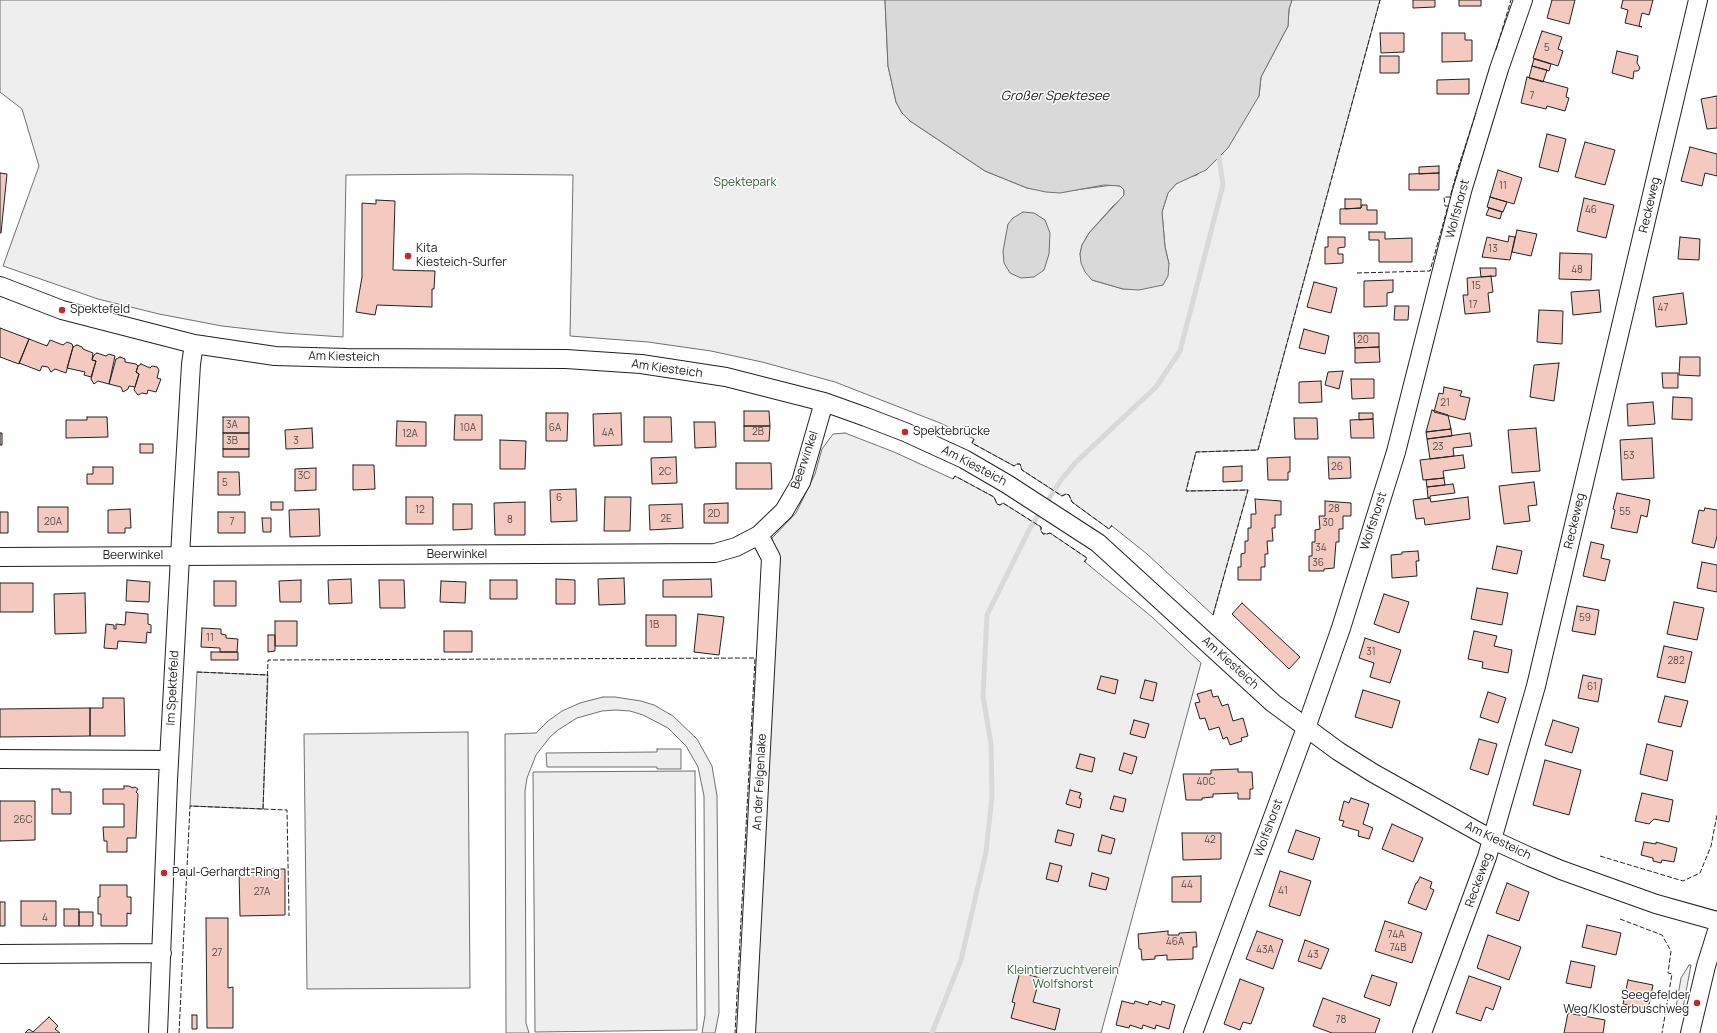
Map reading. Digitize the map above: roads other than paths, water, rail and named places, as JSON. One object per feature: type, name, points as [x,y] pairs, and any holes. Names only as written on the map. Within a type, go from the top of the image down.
[{"type":"street","name":"Wolfshorst","points":[[1193,1033],[1306,728],[1340,628],[1396,452],[1462,191],[1499,69],[1523,0]]},
{"type":"street","name":"Reckeweg","points":[[1422,1033],[1492,840],[1536,686],[1698,0]]},
{"type":"street","name":"Am Kiesteich","points":[[0,286],[69,312],[194,344],[275,356],[566,359],[641,364],[726,377],[824,402],[905,432],[964,459],[1014,488],[1098,543],[1273,703],[1306,728],[1373,773],[1492,840],[1561,870],[1656,904],[1717,921]]},
{"type":"street","name":"Im Spektefeld","points":[[158,1033],[169,760],[191,364],[194,344]]},
{"type":"street","name":"Beerwinkel","points":[[0,557],[715,553],[736,547],[759,535],[784,511],[801,482],[824,402]]},
{"type":"street","name":"An der Felgenlake","points":[[746,1033],[771,558],[759,535]]},
{"type":"street","points":[[0,759],[169,760]]},
{"type":"street","points":[[1690,1033],[1706,966],[1717,930]]},
{"type":"street","points":[[0,954],[162,953]]},
{"type":"water","name":"Großer Spektesee","points":[[885,0],[1292,0],[1289,9],[1288,26],[1261,77],[1259,96],[1228,148],[1206,170],[1176,184],[1168,193],[1162,212],[1165,247],[1169,264],[1168,276],[1163,285],[1139,290],[1123,289],[1092,280],[1085,272],[1081,263],[1080,254],[1082,245],[1089,233],[1124,195],[1124,190],[1120,186],[1104,185],[1060,193],[1027,188],[985,171],[910,121],[902,113],[896,102],[888,66]]},
{"type":"water","points":[[1023,212],[1034,213],[1045,220],[1050,233],[1049,254],[1044,270],[1034,277],[1021,278],[1010,273],[1004,263],[1003,251],[1008,224],[1013,218]]},
{"type":"waterway","points":[[932,1033],[961,960],[986,852],[992,796],[991,744],[983,696],[987,615],[1030,528],[1061,480],[1076,462],[1156,387],[1180,351],[1223,185],[1219,157]]},
{"type":"place","name":"Kita Kiesteich-Surfer","points":[[408,256]]},
{"type":"place","name":"Spektefeld","points":[[62,310]]},
{"type":"place","name":"Spektebrücke","points":[[905,432]]},
{"type":"place","name":"Paul-Gerhardt-Ring","points":[[164,873]]},
{"type":"place","name":"Seegefelder Weg/Klosterbuschweg","points":[[1697,1003]]},
{"type":"park label","name":"Spektepark","points":[[745,183]]},
{"type":"park label","name":"Kleintierzuchtverein Wolfshorst","points":[[1063,978]]}]
